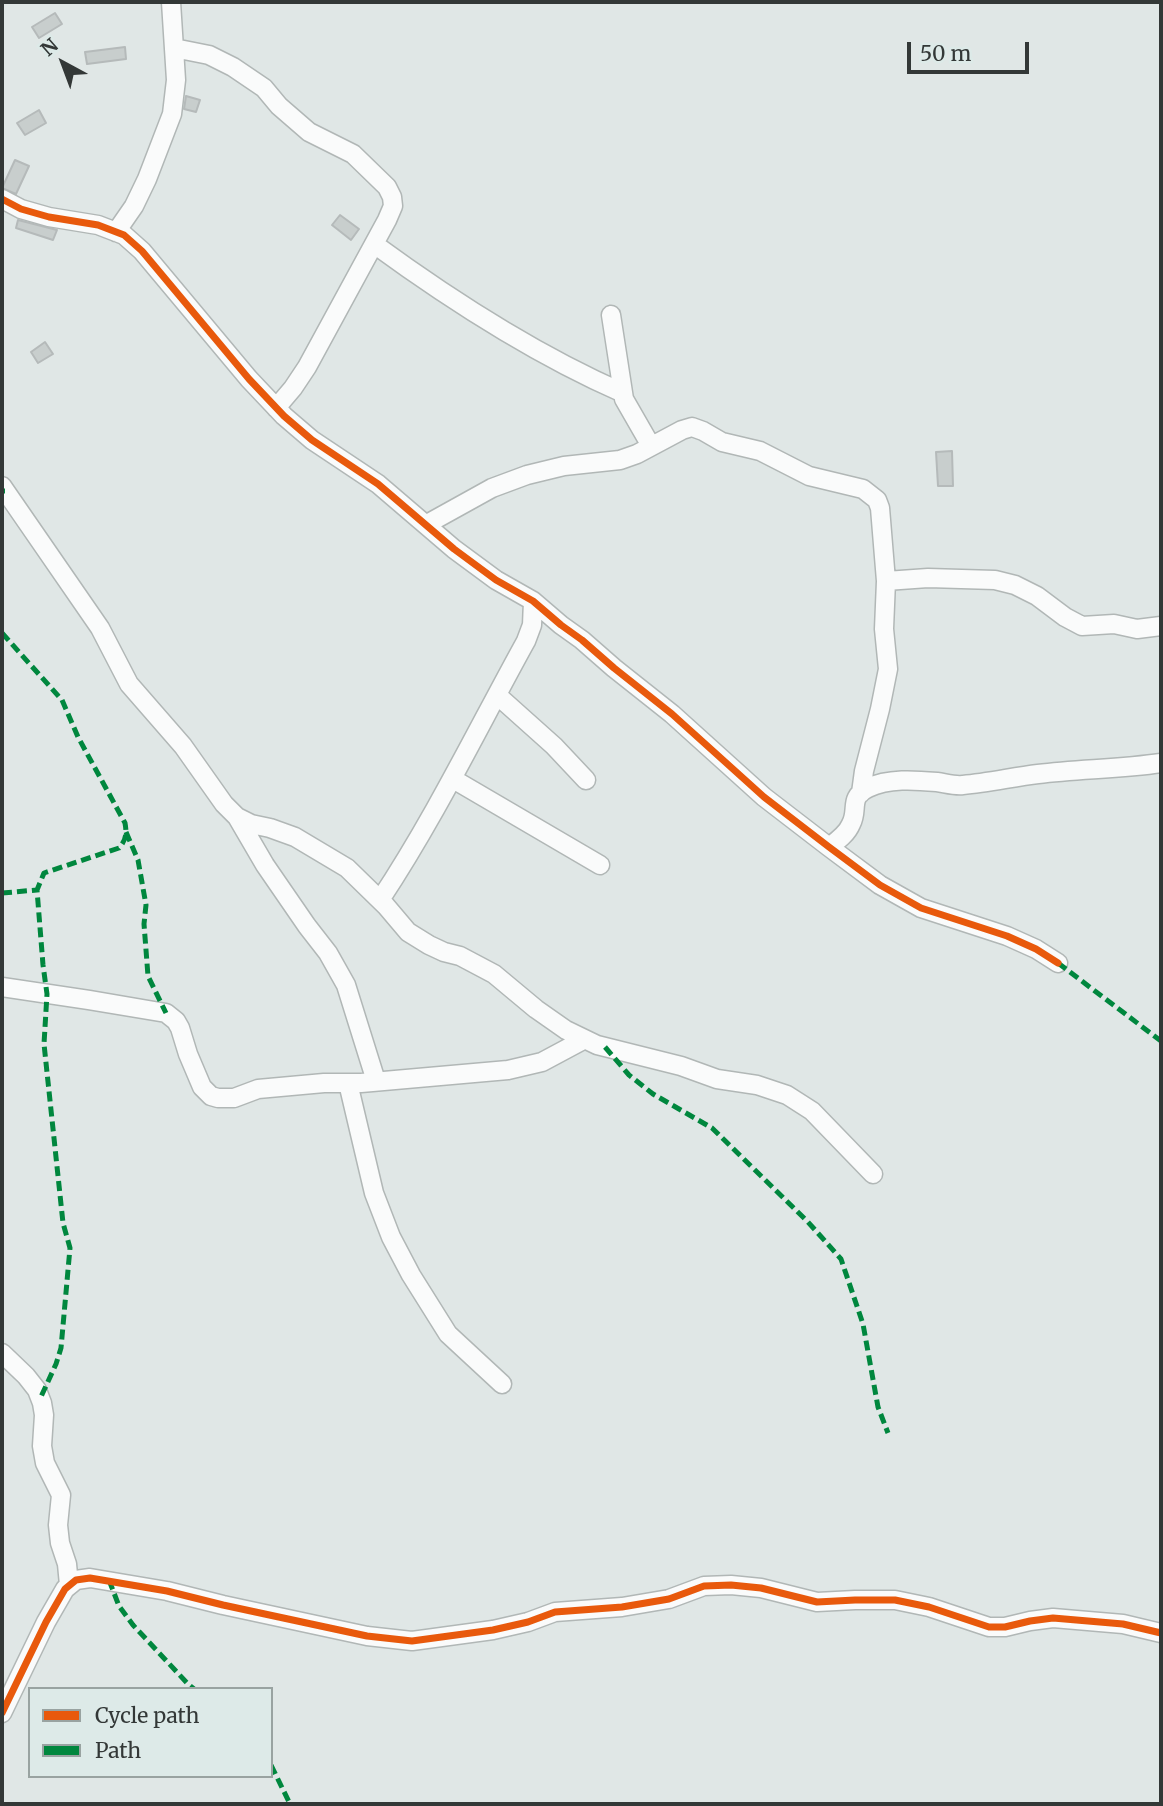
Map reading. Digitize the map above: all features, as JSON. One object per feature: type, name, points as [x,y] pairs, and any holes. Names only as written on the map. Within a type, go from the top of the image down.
[{"type":"street","points":[[116,232],[134,206],[147,179],[172,114],[176,80],[171,2]]},
{"type":"street","points":[[174,48],[209,55],[264,88],[279,106],[309,132],[353,154],[387,187],[392,197],[393,206],[307,367],[276,408]]},
{"type":"street","points":[[2,199],[21,209],[49,217],[98,225],[124,235],[142,251],[276,408],[312,440],[378,484],[454,549],[496,580],[533,601],[672,714],[764,797],[880,885],[921,908],[1007,936],[1058,963]]},
{"type":"street","points":[[374,244],[483,318],[537,350],[623,393]]},
{"type":"street","points":[[611,315],[624,399],[651,446]]},
{"type":"street","points":[[427,524],[492,488],[527,475],[564,466],[620,460],[692,427],[722,442],[760,451],[809,476],[863,489],[873,496],[880,508],[886,581],[884,629],[888,669],[861,793]]},
{"type":"street","points":[[2,486],[100,628],[129,684],[183,746],[224,804],[237,817],[265,865],[328,953],[346,985],[376,1081]]},
{"type":"street","points":[[886,581],[928,578],[996,580],[1015,585],[1037,596],[1082,626],[1114,624],[1137,629],[1161,626]]},
{"type":"street","points":[[380,900],[453,779],[526,641],[532,625],[533,601]]},
{"type":"street","points":[[497,695],[554,746],[586,780]]},
{"type":"street","points":[[829,847],[850,827],[855,815],[854,801],[867,788],[882,783],[909,780],[958,785],[1036,774],[1131,767],[1161,762]]},
{"type":"street","points":[[453,779],[600,865]]},
{"type":"street","points":[[237,817],[295,837],[347,868],[408,932],[429,945],[485,968],[566,1030],[597,1045],[787,1095],[812,1111],[873,1174]]},
{"type":"street","points":[[2,988],[160,1011],[173,1017],[180,1028],[202,1087],[211,1096],[234,1098],[258,1089],[508,1069],[542,1062],[585,1039]]},
{"type":"street","points":[[348,1083],[374,1193],[391,1237],[448,1334],[502,1384]]},
{"type":"street","points":[[2,1353],[26,1376],[37,1390],[42,1403],[42,1446],[45,1463],[61,1495],[58,1524],[69,1585]]},
{"type":"street","points":[[2,1713],[65,1589],[76,1580],[90,1578],[167,1591],[367,1636],[412,1641],[493,1630],[555,1612],[622,1607],[669,1599],[704,1586],[731,1585],[761,1588],[817,1602],[895,1600],[929,1607],[989,1627],[1005,1627],[1053,1618],[1123,1624],[1161,1633]]},
{"type":"building","points":[[55,13],[62,24],[39,38],[32,27]]},
{"type":"building","points":[[125,47],[126,59],[87,64],[85,52]]},
{"type":"building","points":[[186,96],[200,100],[196,112],[184,109]]},
{"type":"building","points":[[39,110],[46,123],[25,135],[17,123]]},
{"type":"building","points":[[15,160],[29,166],[16,194],[2,188]]},
{"type":"building","points":[[340,215],[359,229],[351,240],[332,225]]},
{"type":"building","points":[[18,220],[57,230],[53,240],[16,228]]},
{"type":"building","points":[[45,342],[53,354],[38,363],[31,352]]},
{"type":"building","points":[[952,451],[953,486],[938,486],[936,452]]},
{"type":"marked path","points":[[2,633],[62,700],[78,737],[125,823],[126,830],[125,839],[119,848],[44,873],[37,890],[47,994],[44,1044],[63,1223],[70,1248],[61,1348],[40,1399]]},
{"type":"marked path","points":[[126,832],[138,860],[146,905],[144,924],[148,976],[166,1013]]},
{"type":"marked path","points":[[2,893],[37,890]]},
{"type":"marked path","points":[[1058,963],[1161,1041]]},
{"type":"marked path","points":[[605,1047],[629,1075],[653,1094],[712,1128],[808,1222],[841,1259],[863,1324],[878,1407],[888,1433]]},
{"type":"marked path","points":[[109,1580],[119,1606],[133,1625],[192,1687]]},
{"type":"marked path","points":[[273,1769],[290,1804]]},
{"type":"cycle path","points":[[2,199],[21,209],[49,217],[98,225],[124,235],[142,251],[249,379],[284,416],[312,440],[378,484],[454,549],[496,580],[533,601],[672,714],[764,797],[880,885],[921,908],[1007,936],[1058,963]]},
{"type":"cycle path","points":[[2,1713],[65,1589],[76,1580],[90,1578],[167,1591],[367,1636],[412,1641],[493,1630],[555,1612],[622,1607],[669,1599],[704,1586],[731,1585],[761,1588],[817,1602],[895,1600],[929,1607],[989,1627],[1005,1627],[1053,1618],[1123,1624],[1161,1633]]}]
